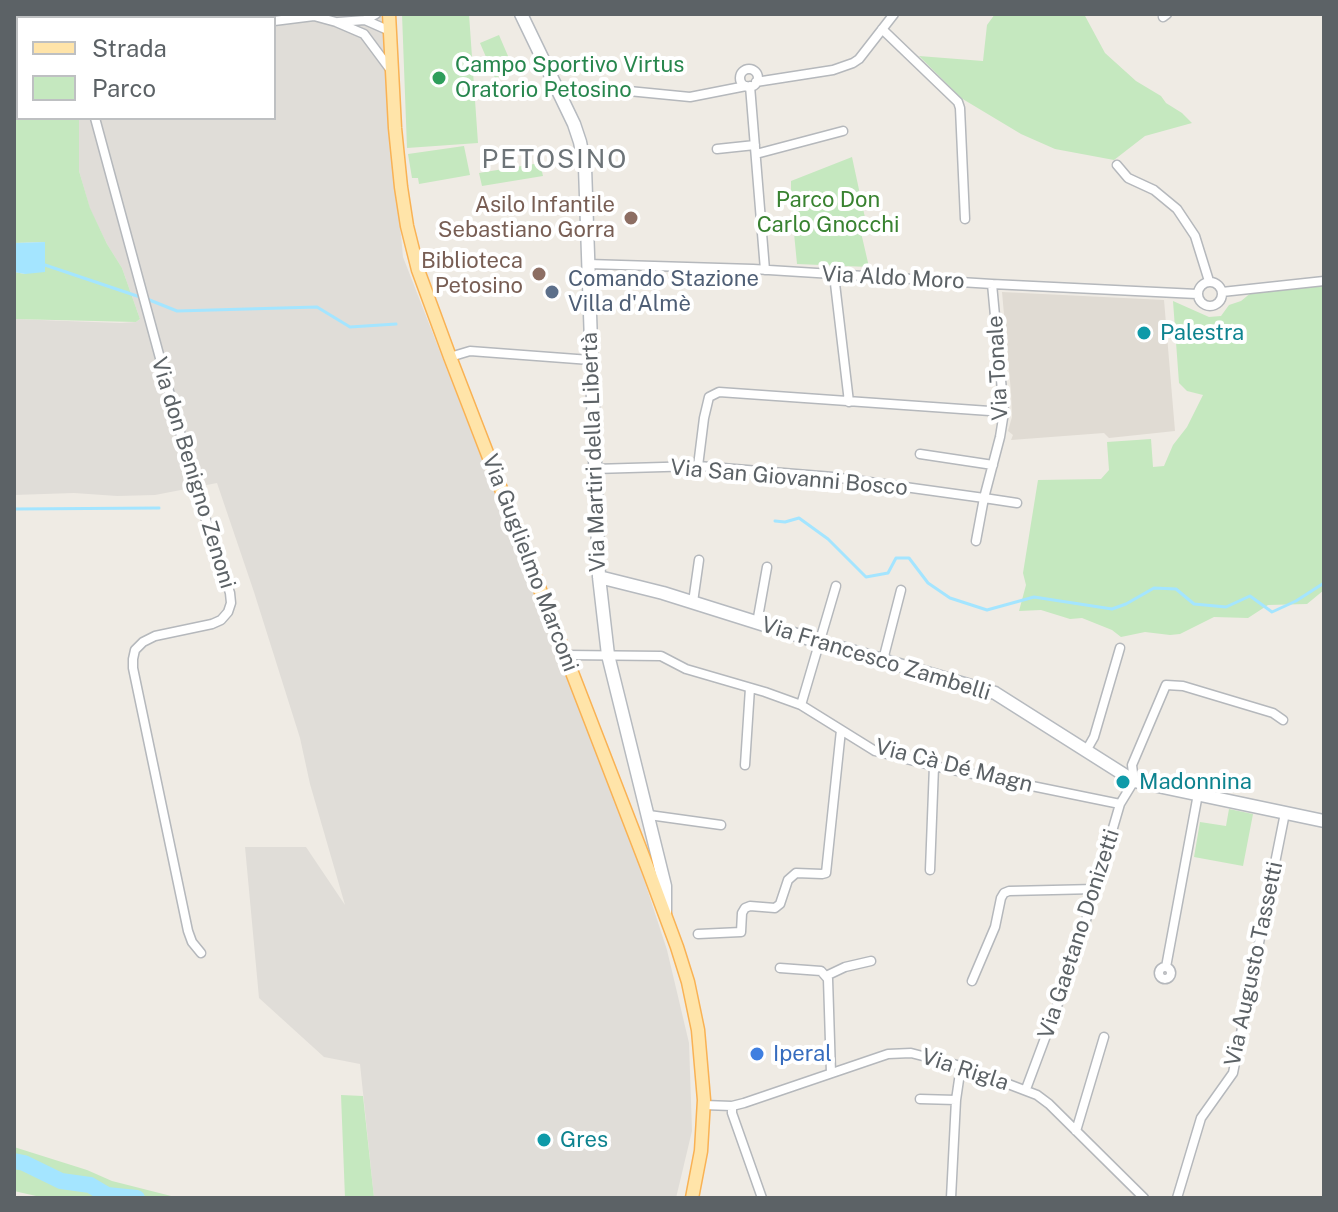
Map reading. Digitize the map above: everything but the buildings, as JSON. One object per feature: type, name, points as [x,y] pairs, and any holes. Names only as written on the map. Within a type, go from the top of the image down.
[{"type":"main road","name":"Via Guglielmo Marconi","points":[[389,14],[398,164],[407,226],[418,270],[665,913],[693,1002],[704,1105],[701,1151],[692,1198]]},
{"type":"street","points":[[336,22],[365,20],[376,14]]},
{"type":"street","name":"Via Martiri della Libertà","points":[[521,14],[574,124],[585,167],[599,577],[608,655],[657,849],[665,886],[665,913]]},
{"type":"street","points":[[598,88],[690,97],[833,70],[853,63],[894,14]]},
{"type":"street","points":[[276,21],[314,15],[364,34],[390,31]]},
{"type":"street","points":[[365,20],[390,31]]},
{"type":"street","points":[[882,29],[958,102],[965,219]]},
{"type":"street","points":[[364,34],[391,70]]},
{"type":"street","points":[[751,85],[740,80],[740,74],[747,69],[784,77]]},
{"type":"street","points":[[755,71],[757,77],[751,85],[765,270]]},
{"type":"street","name":"Via don Benigno Zenoni","points":[[96,120],[167,389],[230,593],[231,603],[221,620],[155,636],[135,650],[133,659],[188,931],[201,953]]},
{"type":"street","points":[[717,149],[755,150],[843,131]]},
{"type":"street","points":[[1117,165],[1128,178],[1154,190],[1177,209],[1195,236],[1209,281]]},
{"type":"street","name":"Via Aldo Moro","points":[[588,264],[765,270],[1197,294],[1200,302],[1211,307],[1221,300],[1222,292],[1324,281]]},
{"type":"street","points":[[834,275],[849,402]]},
{"type":"street","points":[[1209,281],[1219,285],[1222,292]]},
{"type":"street","points":[[1197,294],[1199,287],[1209,281]]},
{"type":"street","name":"Via Tonale","points":[[984,498],[1004,412],[992,284]]},
{"type":"street","points":[[450,357],[470,351],[590,360]]},
{"type":"street","points":[[698,466],[709,397],[719,392],[1004,412]]},
{"type":"street","points":[[920,454],[993,465]]},
{"type":"street","name":"Via San Giovanni Bosco","points":[[594,469],[698,466],[833,477],[1017,503]]},
{"type":"street","points":[[976,541],[984,498]]},
{"type":"street","points":[[693,602],[699,560]]},
{"type":"street","points":[[757,623],[767,567]]},
{"type":"street","name":"Via Francesco Zambelli","points":[[599,577],[663,593],[995,693],[1134,781],[1324,821]]},
{"type":"street","points":[[801,705],[836,586]]},
{"type":"street","points":[[883,660],[901,590]]},
{"type":"street","points":[[1086,751],[1094,737],[1120,648]]},
{"type":"street","name":"Via Cà Dé Magn","points":[[566,655],[661,656],[686,669],[801,705],[875,751],[1120,804]]},
{"type":"street","points":[[1134,781],[1132,765],[1166,685],[1183,686],[1273,713],[1283,720]]},
{"type":"street","points":[[745,765],[750,688]]},
{"type":"street","points":[[698,934],[741,932],[745,908],[775,908],[780,904],[788,880],[796,873],[826,873],[841,730]]},
{"type":"street","points":[[930,870],[934,766]]},
{"type":"street","name":"Via Gaetano Donizetti","points":[[1026,1089],[1075,958],[1120,804],[1134,781]]},
{"type":"street","points":[[1166,967],[1198,794]]},
{"type":"street","name":"Via Augusto Tassetti","points":[[1177,1198],[1201,1118],[1233,1073],[1285,813]]},
{"type":"street","points":[[649,815],[721,825]]},
{"type":"street","points":[[648,869],[654,862],[657,849]]},
{"type":"street","points":[[972,981],[995,927],[1004,893],[1096,889]]},
{"type":"street","points":[[826,976],[845,967],[871,961]]},
{"type":"street","points":[[780,968],[821,971],[828,979],[831,1073]]},
{"type":"street","points":[[1076,1131],[1104,1037]]},
{"type":"street","name":"Via Rigla","points":[[704,1105],[732,1106],[898,1053],[911,1053],[961,1066],[1026,1089],[1049,1104],[1144,1198]]},
{"type":"street","points":[[951,1198],[956,1100],[961,1066]]},
{"type":"street","points":[[920,1099],[956,1100]]},
{"type":"street","points":[[732,1106],[762,1198]]},
{"type":"shaded area","points":[[381,14],[403,257],[610,787],[667,950],[689,1043],[692,1131],[676,1198],[374,1198],[360,1064],[324,1057],[259,998],[245,847],[306,847],[345,905],[300,738],[217,483],[155,495],[14,495],[14,319],[120,323],[140,319],[122,268],[90,209],[79,171],[79,120],[276,120],[276,16],[50,16]]},
{"type":"shaded area","points":[[1002,292],[1164,300],[1175,431],[1109,438],[1104,433],[1011,440],[1013,435],[1008,431],[1012,417],[1011,392]]},
{"type":"green space","points":[[14,14],[50,14],[16,16],[16,120],[79,120],[79,171],[90,208],[122,268],[140,319],[136,322],[14,319],[14,272],[25,274],[45,242],[14,243]]},
{"type":"green space","name":"Campo Sportivo Virtus Oratorio Petosino","points":[[402,14],[469,14],[478,143],[407,148]]},
{"type":"green space","points":[[995,14],[1084,14],[1105,53],[1192,123],[1145,136],[1114,160],[1055,149],[1021,134],[961,98],[919,56],[983,61],[987,25]]},
{"type":"green space","points":[[499,35],[514,70],[495,78],[480,43]]},
{"type":"green space","points":[[464,146],[470,175],[419,184],[418,178],[412,178],[408,154]]},
{"type":"green space","name":"Parco Don Carlo Gnocchi","points":[[852,157],[867,227],[860,228],[869,267],[797,264],[791,181]]},
{"type":"green space","points":[[540,163],[543,176],[482,186],[479,173]]},
{"type":"green space","points":[[1324,286],[1324,590],[1307,604],[1268,605],[1248,618],[1214,617],[1180,634],[1170,635],[1145,632],[1121,637],[1082,618],[1070,619],[1041,610],[1019,611],[1026,585],[1023,573],[1038,480],[1101,479],[1109,470],[1107,442],[1151,439],[1153,467],[1164,466],[1203,395],[1187,391],[1179,383],[1173,301],[1209,317],[1221,316],[1229,305],[1241,301],[1252,292]]},
{"type":"green space","points":[[1229,809],[1253,814],[1243,866],[1194,857],[1200,822],[1226,826]]},
{"type":"green space","points":[[341,1095],[363,1096],[374,1198],[345,1198]]},
{"type":"green space","points":[[14,1147],[112,1181],[179,1198],[45,1198],[14,1191]]},
{"type":"water","points":[[45,242],[45,272],[14,272],[14,243]]},
{"type":"waterway","points":[[45,265],[140,297]]},
{"type":"waterway","points":[[147,299],[177,311],[317,307],[350,327],[396,324]]},
{"type":"waterway","points":[[14,509],[159,508]]},
{"type":"waterway","points":[[775,521],[799,518],[828,539],[866,577],[888,573],[896,558],[909,558],[928,583],[950,598],[987,610],[1034,597],[1112,609],[1154,588],[1176,589],[1194,604],[1226,607],[1250,596],[1272,612],[1324,583]]},
{"type":"waterway","points":[[14,1161],[61,1181],[90,1185],[107,1195],[137,1198]]},
{"type":"place","name":"Campo Sportivo Virtus Oratorio Petosino","points":[[439,78]]},
{"type":"place","name":"Asilo Infantile Sebastiano Gorra","points":[[631,218]]},
{"type":"place","name":"Biblioteca Petosino","points":[[539,274]]},
{"type":"place","name":"Comando Stazione Villa d'Almè","points":[[552,292]]},
{"type":"place","name":"Palestra","points":[[1144,333]]},
{"type":"place","name":"Madonnina","points":[[1123,782]]},
{"type":"place","name":"Iperal","points":[[757,1054]]},
{"type":"place","name":"Gres","points":[[544,1140]]},
{"type":"district","name":"PETOSINO","points":[[555,160]]}]
